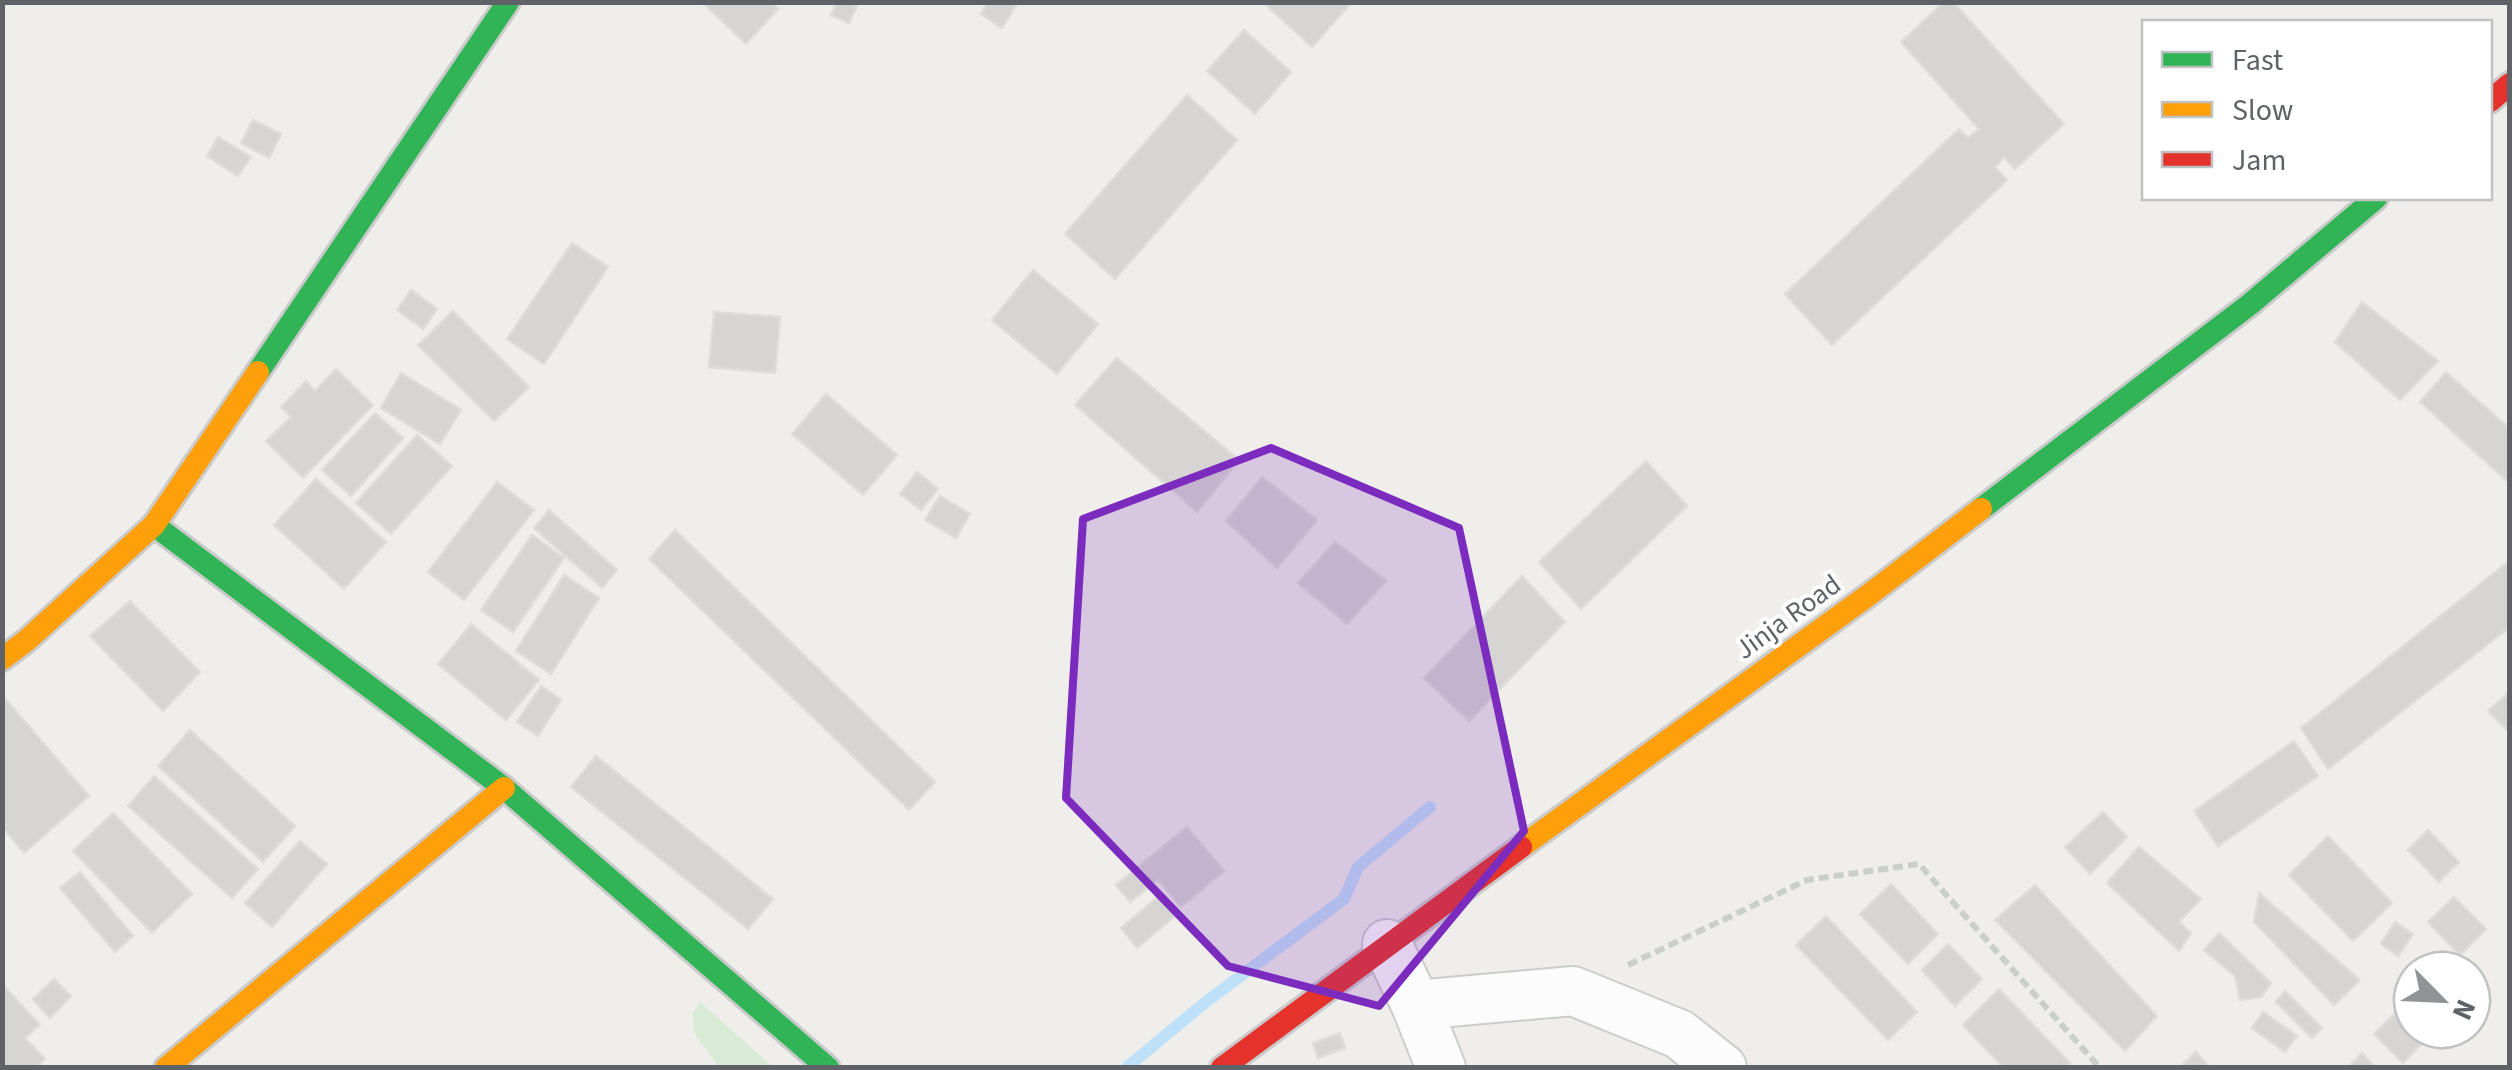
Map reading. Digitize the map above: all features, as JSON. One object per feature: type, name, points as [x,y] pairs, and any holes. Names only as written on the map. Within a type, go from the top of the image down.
[{"type":"street","points":[[2,659],[154,526],[508,2]]},
{"type":"street","name":"Jinja Road","points":[[1222,1068],[1870,594],[2249,305],[2374,200]]},
{"type":"street","points":[[154,526],[504,788],[828,1068]]},
{"type":"street","points":[[166,1068],[504,788]]},
{"type":"street","points":[[1387,944],[1441,1068]]},
{"type":"street","points":[[1416,1005],[1572,991],[1679,1034],[1722,1068]]},
{"type":"path","points":[[1572,991],[1806,880],[1918,864],[2100,1068]]},
{"type":"highlighted area","points":[[1271,448],[1459,528],[1524,831],[1379,1006],[1228,966],[1066,798],[1083,519]]},
{"type":"green space","points":[[700,1002],[773,1067],[719,1067],[694,1033],[693,1013]]},
{"type":"building","points":[[702,2],[771,2],[778,9],[746,44]]},
{"type":"building","points":[[837,2],[857,6],[849,23],[831,15]]},
{"type":"building","points":[[988,2],[1018,2],[1002,28],[981,14]]},
{"type":"building","points":[[1263,2],[1352,2],[1312,47]]},
{"type":"building","points":[[1944,2],[1953,2],[2064,124],[2015,169],[2004,157],[1995,167],[2007,180],[1832,345],[1785,294],[1959,129],[1968,138],[1979,129],[1901,42]]},
{"type":"building","points":[[1244,30],[1291,72],[1255,114],[1207,71]]},
{"type":"building","points":[[1187,95],[1237,140],[1115,279],[1065,234]]},
{"type":"building","points":[[253,120],[281,134],[269,158],[241,143]]},
{"type":"building","points":[[218,137],[251,157],[238,176],[207,156]]},
{"type":"building","points":[[572,243],[608,267],[544,364],[507,339]]},
{"type":"building","points":[[1033,270],[1098,324],[1057,374],[992,320]]},
{"type":"building","points":[[411,290],[437,309],[423,329],[397,310]]},
{"type":"building","points":[[2362,302],[2438,361],[2400,400],[2335,342]]},
{"type":"building","points":[[453,311],[529,387],[494,421],[418,345]]},
{"type":"building","points":[[714,312],[780,317],[775,373],[709,367]]},
{"type":"building","points":[[1117,358],[1239,460],[1197,512],[1075,405]]},
{"type":"building","points":[[336,369],[373,405],[303,478],[266,441],[291,417],[281,407],[306,381],[315,391]]},
{"type":"building","points":[[2446,372],[2510,429],[2510,484],[2420,402]]},
{"type":"building","points":[[401,373],[461,410],[440,444],[381,408]]},
{"type":"building","points":[[826,394],[897,455],[863,495],[792,434]]},
{"type":"building","points":[[375,413],[403,438],[351,496],[322,470]]},
{"type":"building","points":[[417,435],[452,466],[391,534],[356,503]]},
{"type":"building","points":[[1646,461],[1687,506],[1581,609],[1539,562]]},
{"type":"building","points":[[917,472],[938,489],[921,510],[900,494]]},
{"type":"building","points":[[1262,477],[1317,520],[1277,568],[1226,521]]},
{"type":"building","points":[[316,479],[386,542],[344,589],[274,525]]},
{"type":"building","points":[[497,482],[534,510],[464,600],[428,572]]},
{"type":"building","points":[[940,496],[970,514],[956,538],[925,520]]},
{"type":"building","points":[[549,510],[617,570],[602,588],[534,528]]},
{"type":"building","points":[[675,530],[935,782],[909,810],[649,559]]},
{"type":"building","points":[[532,535],[564,558],[513,632],[481,610]]},
{"type":"building","points":[[1335,542],[1386,581],[1347,624],[1298,583]]},
{"type":"building","points":[[2510,560],[2510,627],[2328,769],[2301,728]]},
{"type":"building","points":[[564,575],[599,598],[551,674],[516,651]]},
{"type":"building","points":[[1522,576],[1565,622],[1469,721],[1424,678]]},
{"type":"building","points":[[130,601],[200,672],[163,711],[90,636]]},
{"type":"building","points":[[471,624],[539,680],[506,720],[438,664]]},
{"type":"building","points":[[541,686],[561,700],[538,736],[517,722]]},
{"type":"building","points":[[2510,691],[2510,728],[2507,730],[2488,711]]},
{"type":"building","points":[[2,695],[89,796],[24,853],[2,826]]},
{"type":"building","points":[[190,730],[295,826],[263,862],[158,766]]},
{"type":"building","points":[[2294,741],[2318,776],[2218,846],[2194,811]]},
{"type":"building","points":[[596,756],[773,899],[748,929],[571,787]]},
{"type":"building","points":[[154,776],[258,869],[232,898],[128,806]]},
{"type":"building","points":[[2103,812],[2127,837],[2090,874],[2065,847]]},
{"type":"building","points":[[113,813],[192,894],[152,933],[73,851]]},
{"type":"building","points":[[1187,827],[1224,871],[1181,907],[1158,880],[1130,902],[1116,885]]},
{"type":"building","points":[[2428,830],[2459,862],[2439,882],[2408,850]]},
{"type":"building","points":[[2328,836],[2392,903],[2353,941],[2289,875]]},
{"type":"building","points":[[300,841],[327,864],[272,927],[245,903]]},
{"type":"building","points":[[2139,847],[2201,899],[2179,922],[2191,933],[2179,951],[2107,883]]},
{"type":"building","points":[[80,872],[133,936],[115,952],[60,888]]},
{"type":"building","points":[[1891,884],[1938,934],[1908,964],[1860,914]]},
{"type":"building","points":[[2035,885],[2157,1016],[2125,1051],[1995,920]]},
{"type":"building","points":[[2259,893],[2360,980],[2334,1005],[2254,922]]},
{"type":"building","points":[[1159,896],[1175,916],[1137,948],[1121,928]]},
{"type":"building","points":[[2454,897],[2486,929],[2465,950],[2455,950],[2428,922]]},
{"type":"building","points":[[1826,916],[1917,1012],[1888,1040],[1796,945]]},
{"type":"building","points":[[2395,922],[2413,934],[2402,950],[2392,952],[2381,944]]},
{"type":"building","points":[[2219,933],[2271,983],[2261,997],[2240,1000],[2235,976],[2204,950]]},
{"type":"building","points":[[1948,944],[1982,979],[1955,1006],[1922,970]]},
{"type":"building","points":[[54,979],[71,996],[50,1018],[33,999]]},
{"type":"building","points":[[4,986],[40,1025],[25,1038],[45,1059],[36,1068],[2,1068]]},
{"type":"building","points":[[1999,989],[2070,1063],[2065,1068],[2004,1068],[1963,1025]]},
{"type":"building","points":[[2285,991],[2322,1028],[2312,1038],[2276,1002]]},
{"type":"building","points":[[2263,1012],[2297,1036],[2285,1052],[2252,1028]]},
{"type":"building","points":[[2392,1016],[2392,1050],[2416,1050],[2403,1063],[2374,1034]]},
{"type":"building","points":[[1340,1033],[1345,1048],[1318,1058],[1313,1043]]},
{"type":"building","points":[[2196,1052],[2210,1068],[2179,1068]]},
{"type":"building","points":[[2362,1053],[2376,1068],[2347,1068]]},
{"type":"waterway","points":[[1126,1068],[1207,1001],[1344,899],[1358,867],[1430,807]]},
{"type":"traffic: fast","points":[[258,372],[508,2]]},
{"type":"traffic: fast","points":[[1981,509],[2249,305],[2374,200]]},
{"type":"traffic: fast","points":[[154,525],[504,788],[828,1068]]},
{"type":"traffic: slow","points":[[2,659],[154,525],[258,372]]},
{"type":"traffic: slow","points":[[1521,847],[1981,509]]},
{"type":"traffic: slow","points":[[166,1068],[504,788]]},
{"type":"traffic: jam","points":[[2492,99],[2510,84]]},
{"type":"traffic: jam","points":[[1222,1068],[1521,847]]}]
